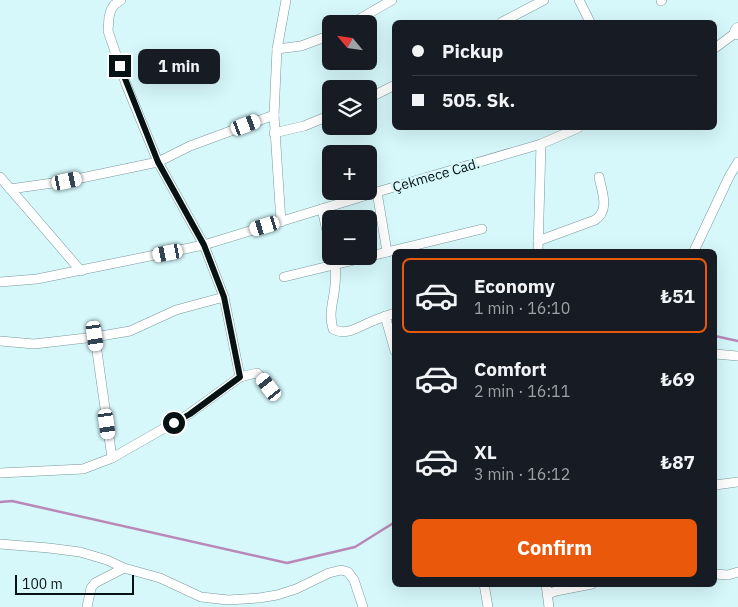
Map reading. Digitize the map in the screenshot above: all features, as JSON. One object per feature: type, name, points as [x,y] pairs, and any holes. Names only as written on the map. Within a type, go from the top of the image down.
[{"type":"street","points":[[121,0],[111,10],[108,32],[126,84],[158,162],[204,245],[224,297],[240,377]]},
{"type":"street","points":[[281,222],[274,114],[276,49],[286,0]]},
{"type":"street","points":[[366,15],[392,0]]},
{"type":"street","points":[[506,20],[544,0]]},
{"type":"street","points":[[579,0],[589,20]]},
{"type":"street","points":[[717,47],[738,31]]},
{"type":"street","points":[[276,49],[300,46],[322,38]]},
{"type":"street","points":[[377,94],[392,86]]},
{"type":"street","points":[[10,189],[67,181],[158,162],[190,146],[274,114]]},
{"type":"street","points":[[274,133],[304,126],[322,119]]},
{"type":"street","name":"Çekmece Cad.","points":[[377,192],[540,144],[573,130]]},
{"type":"street","points":[[538,249],[540,144]]},
{"type":"street","points":[[695,249],[738,162]]},
{"type":"street","points":[[0,177],[81,270]]},
{"type":"street","points":[[538,241],[600,217],[605,208],[599,177]]},
{"type":"street","points":[[377,192],[387,252]]},
{"type":"street","name":"Çekmece Cad.","points":[[0,282],[37,279],[204,245],[353,200]]},
{"type":"street","points":[[399,249],[482,229]]},
{"type":"street","points":[[377,254],[392,251]]},
{"type":"street","points":[[284,277],[322,264]]},
{"type":"street","points":[[334,265],[335,286],[330,320],[333,329],[342,332],[354,330],[392,314]]},
{"type":"street","points":[[0,341],[34,344],[130,331],[176,310],[224,297]]},
{"type":"street","points":[[384,316],[392,341]]},
{"type":"street","points":[[95,336],[112,458]]},
{"type":"street","points":[[717,354],[738,356]]},
{"type":"street","points":[[0,473],[83,469],[112,458],[190,414],[240,377],[257,373],[269,387]]},
{"type":"street","points":[[717,483],[738,482]]},
{"type":"street","points":[[0,544],[80,552],[107,560],[124,568],[160,578],[201,597],[228,600],[277,595],[341,570],[348,572],[354,580],[363,607]]},
{"type":"street","points":[[87,607],[91,588],[95,583],[124,568]]},
{"type":"street","points":[[717,574],[728,575],[738,572]]},
{"type":"street","points":[[485,587],[488,607]]},
{"type":"street","points":[[547,587],[549,607]]},
{"type":"street","points":[[548,594],[556,590],[574,587]]},
{"type":"waterway","points":[[717,336],[738,341]]},
{"type":"waterway","points":[[0,502],[12,501],[287,563],[355,547],[392,524]]},
{"type":"route","points":[[120,66],[158,162],[204,245],[224,297],[240,377],[190,414],[174,423]]}]
